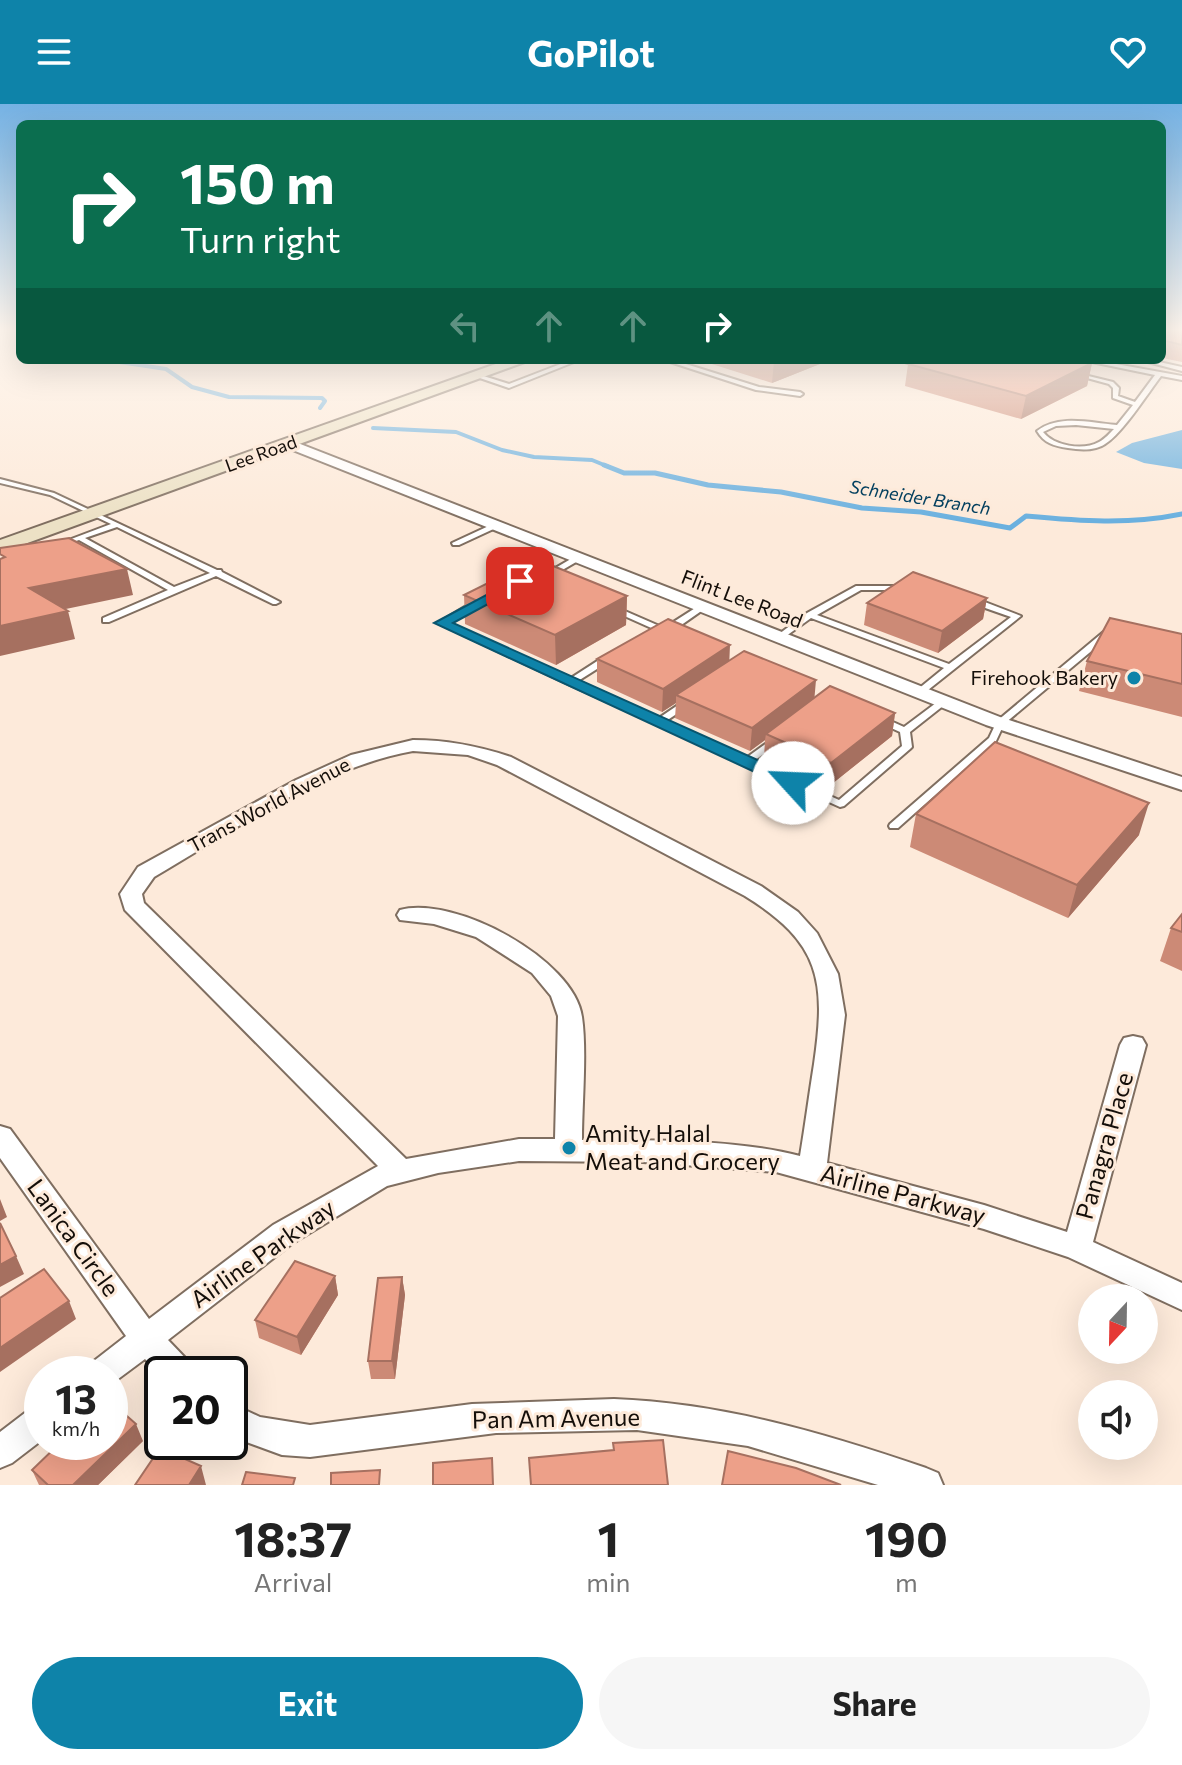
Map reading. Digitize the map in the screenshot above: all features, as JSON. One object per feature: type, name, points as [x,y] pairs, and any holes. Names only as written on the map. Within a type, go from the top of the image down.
[{"type":"street","name":"Lee Road","points":[[0,531],[410,392]]},
{"type":"street","name":"Lee Road","points":[[0,547],[290,444],[421,392]]},
{"type":"street","name":"Flint Lee Road","points":[[290,444],[943,702],[1182,784]]},
{"type":"street","name":"Trans World Avenue","points":[[401,1172],[133,905],[131,894],[146,872],[339,765],[376,751],[420,745],[465,748],[504,761],[749,889],[791,918],[826,968],[832,991],[833,1015],[812,1170]]},
{"type":"street","points":[[408,915],[448,920],[484,932],[540,967],[562,993],[570,1016],[568,1151]]},
{"type":"street","name":"Panagra Place","points":[[1077,1248],[1133,1045]]},
{"type":"street","name":"Lanica Circle","points":[[0,1137],[146,1339]]},
{"type":"street","name":"Airline Parkway","points":[[124,1356],[283,1234],[379,1177],[438,1162],[519,1150],[725,1155],[776,1161],[984,1217],[1077,1248],[1182,1297]]},
{"type":"street","points":[[146,1339],[163,1356]]},
{"type":"street","name":"Pan Am Avenue","points":[[248,1428],[259,1433],[309,1442],[448,1422],[555,1414],[640,1415],[745,1430],[801,1444],[926,1485]]},
{"type":"street","points":[[0,1452],[24,1434]]},
{"type":"lane","points":[[787,392],[800,394]]},
{"type":"lane","points":[[1116,392],[1115,397],[1135,404]]},
{"type":"lane","points":[[1116,427],[1056,424],[1040,431],[1054,444],[1085,447],[1103,443],[1144,392]]},
{"type":"lane","points":[[0,481],[27,486],[76,504],[276,602]]},
{"type":"lane","points":[[53,548],[117,524]]},
{"type":"lane","points":[[456,543],[496,526]]},
{"type":"lane","points":[[80,538],[174,590]]},
{"type":"lane","points":[[553,584],[539,579],[579,558]]},
{"type":"lane","points":[[106,620],[218,572]]},
{"type":"lane","points":[[779,637],[810,615],[859,588],[918,590]]},
{"type":"lane","points":[[920,692],[1017,616],[962,597]]},
{"type":"lane","points":[[481,602],[442,623],[840,804],[907,747],[905,731]]},
{"type":"lane","points":[[606,606],[678,636]]},
{"type":"lane","points":[[646,636],[703,607]]},
{"type":"lane","points":[[810,615],[950,667]]},
{"type":"lane","points":[[894,826],[993,739],[1000,723],[1107,630],[1122,633]]},
{"type":"lane","points":[[571,682],[621,651]]},
{"type":"lane","points":[[659,722],[696,697]]},
{"type":"lane","points":[[905,731],[943,702]]},
{"type":"lane","points":[[868,715],[905,731]]},
{"type":"lane","points":[[747,762],[783,735]]},
{"type":"water","points":[[1182,430],[1182,469],[1144,463],[1116,452],[1132,443]]},
{"type":"building","points":[[69,538],[127,569],[29,588],[68,611],[0,626],[0,559],[5,557],[0,554],[0,548]]},
{"type":"building","points":[[536,559],[627,596],[555,635],[464,595]]},
{"type":"building","points":[[913,572],[987,598],[942,631],[867,603]]},
{"type":"building","points":[[1110,618],[1182,634],[1182,684],[1087,661]]},
{"type":"building","points":[[668,619],[730,645],[663,689],[597,659]]},
{"type":"building","points":[[744,651],[816,680],[752,728],[676,695]]},
{"type":"building","points":[[830,686],[895,713],[831,763],[766,734]]},
{"type":"building","points":[[995,742],[1149,803],[1077,885],[916,814]]},
{"type":"building","points":[[1182,914],[1182,932],[1171,928]]},
{"type":"building","points":[[0,1223],[16,1256],[0,1265]]},
{"type":"building","points":[[295,1261],[335,1276],[297,1337],[255,1320]]},
{"type":"building","points":[[44,1269],[69,1301],[0,1348],[0,1298]]},
{"type":"building","points":[[402,1277],[392,1361],[368,1361],[378,1278]]},
{"type":"building","points":[[128,1417],[136,1424],[128,1432]]},
{"type":"building","points":[[663,1440],[668,1485],[531,1485],[529,1458],[614,1450],[613,1443]]},
{"type":"building","points":[[728,1451],[796,1468],[841,1485],[722,1485]]},
{"type":"building","points":[[492,1458],[493,1485],[433,1485],[433,1463]]},
{"type":"building","points":[[42,1460],[99,1460],[73,1485],[48,1485],[32,1470]]},
{"type":"building","points":[[152,1460],[187,1460],[201,1466],[189,1485],[135,1485]]},
{"type":"building","points":[[380,1470],[379,1485],[331,1485],[331,1473]]},
{"type":"building","points":[[246,1472],[295,1478],[293,1485],[242,1485]]},
{"type":"waterway","points":[[212,392],[229,397],[322,398],[325,401],[320,408]]},
{"type":"waterway","points":[[373,428],[456,432],[502,450],[534,457],[592,460],[609,467]]},
{"type":"waterway","points":[[604,465],[609,467]]},
{"type":"waterway","name":"Schneider Branch","points":[[609,467],[624,473],[655,473],[708,485],[781,492],[862,508],[921,512],[1010,528],[1026,516],[1124,521],[1182,514]]},
{"type":"place","name":"Firehook Bakery","points":[[1134,678]]},
{"type":"place","name":"Amity Halal Meat and Grocery","points":[[569,1148]]},
{"type":"route","points":[[520,581],[442,623],[793,783]]}]
